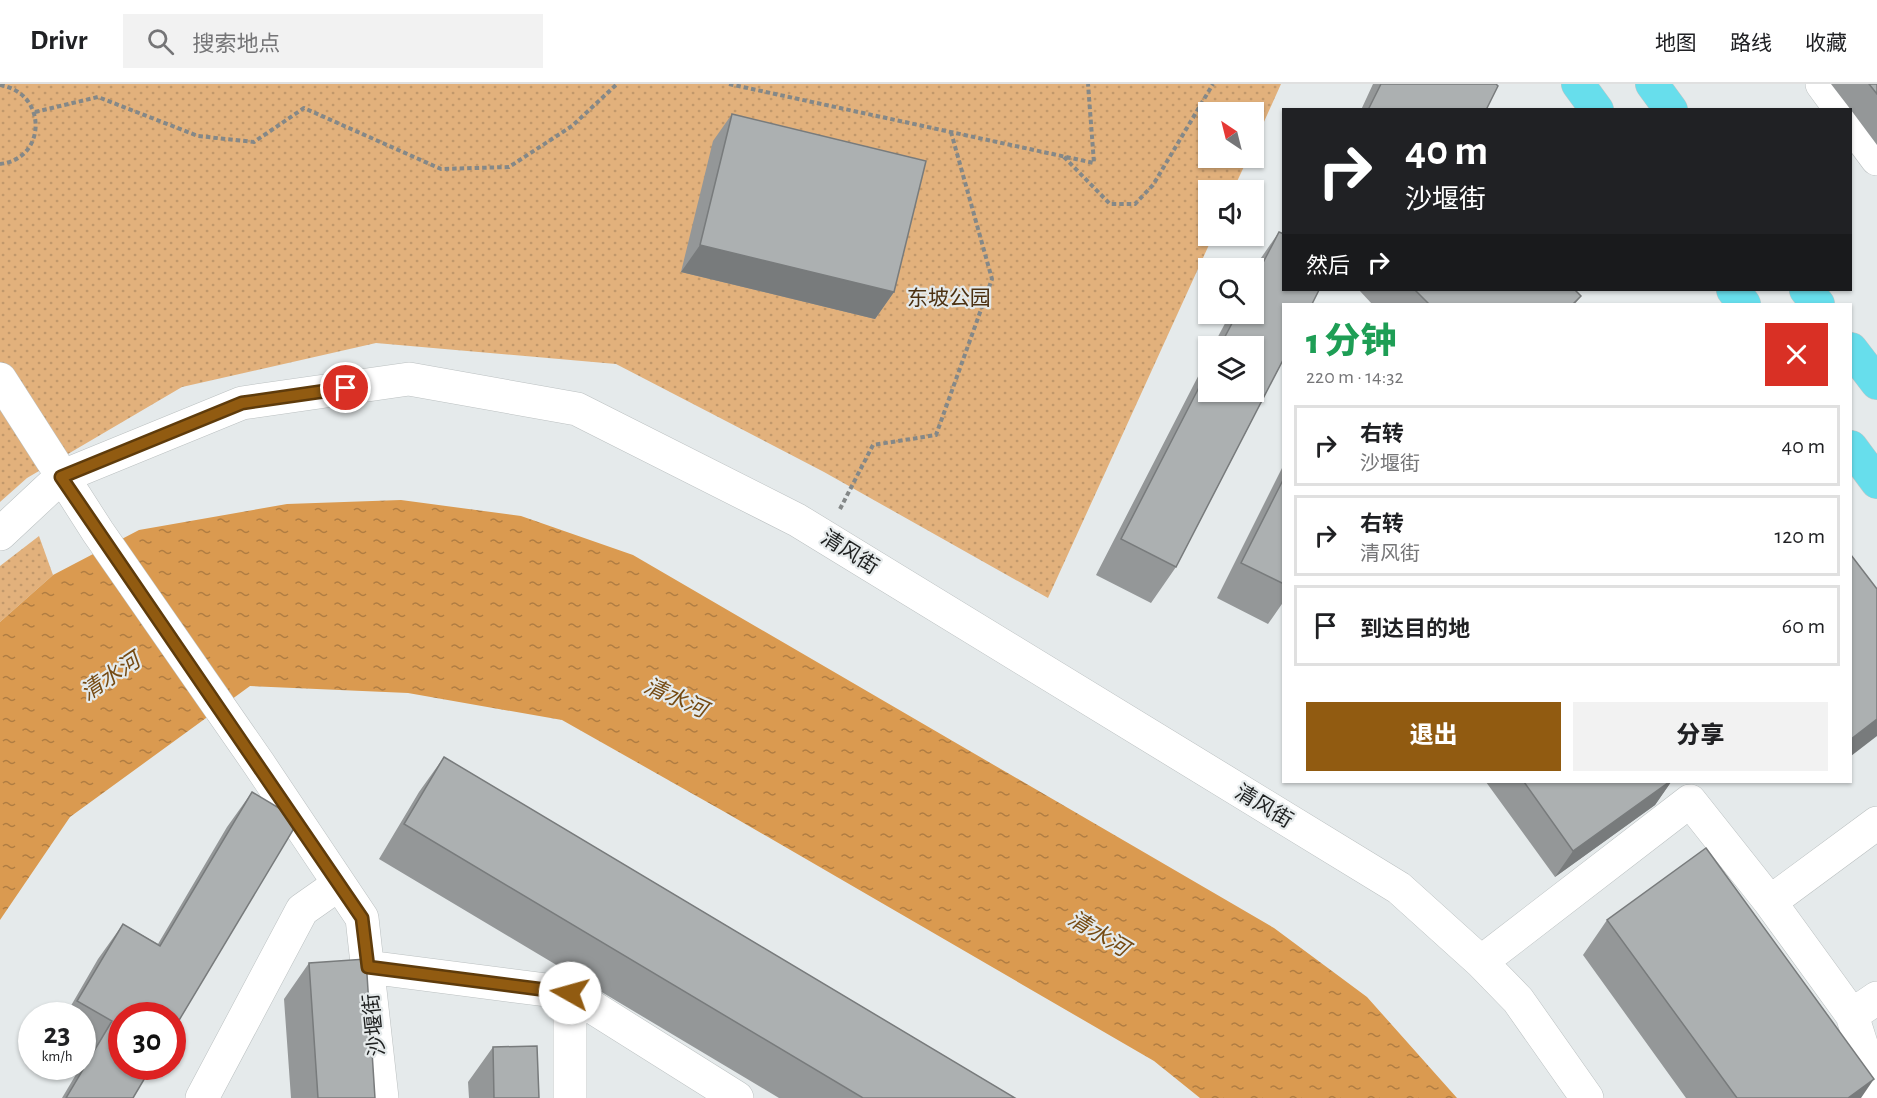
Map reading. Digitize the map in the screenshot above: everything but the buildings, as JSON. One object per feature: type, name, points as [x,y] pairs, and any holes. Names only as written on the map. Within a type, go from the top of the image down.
[{"type":"main road","points":[[1578,84],[1596,108]]},
{"type":"main road","points":[[1652,84],[1670,108]]},
{"type":"main road","points":[[1734,291],[1743,303]]},
{"type":"main road","points":[[1807,291],[1817,303]]},
{"type":"main road","points":[[1852,350],[1877,383]]},
{"type":"main road","points":[[1852,448],[1877,482]]},
{"type":"street","points":[[1822,84],[1840,108]]},
{"type":"street","points":[[1852,125],[1877,159]]},
{"type":"street","name":"沙堰街","points":[[0,379],[61,477],[362,918],[382,1098]]},
{"type":"street","name":"清风街","points":[[0,534],[61,477],[242,403],[409,380],[577,409],[797,520],[1399,888],[1518,1000],[1587,1098]]},
{"type":"street","points":[[1481,963],[1690,801],[1770,902],[1864,1006],[1877,1094]]},
{"type":"street","points":[[1770,902],[1877,823]]},
{"type":"street","points":[[202,1098],[302,910],[339,884]]},
{"type":"street","points":[[368,967],[570,993],[737,1098]]},
{"type":"street","points":[[570,993],[570,1098]]},
{"type":"path","points":[[34,112],[98,97],[198,136],[254,142],[304,108],[441,170],[509,167],[572,126],[617,84]]},
{"type":"path","points":[[729,84],[1094,163],[1088,84]]},
{"type":"path","points":[[1064,157],[1110,204],[1135,204],[1153,185],[1213,84]]},
{"type":"path","points":[[0,85],[9,86],[29,101],[34,112],[36,126],[34,139],[27,150],[17,159],[0,164]]},
{"type":"path","points":[[826,538],[873,445],[936,435],[992,279],[951,132]]},
{"type":"green space","name":"东坡公园","points":[[0,84],[1281,84],[1264,122],[1264,102],[1198,102],[1198,168],[1243,168],[1238,180],[1198,180],[1198,246],[1208,246],[1203,258],[1198,258],[1198,269],[1048,598],[824,472],[616,364],[376,343],[182,387],[27,478],[0,502]]},
{"type":"green space","points":[[39,536],[53,575],[0,622],[0,566]]},
{"type":"water","name":"清水河","points":[[401,500],[521,516],[633,555],[1274,928],[1367,997],[1457,1098],[1200,1098],[1154,1061],[562,720],[408,693],[250,686],[70,817],[0,920],[0,622],[53,575],[139,530],[287,504]]},
{"type":"route","points":[[346,388],[242,403],[61,477],[362,918],[368,967],[570,993]]}]
